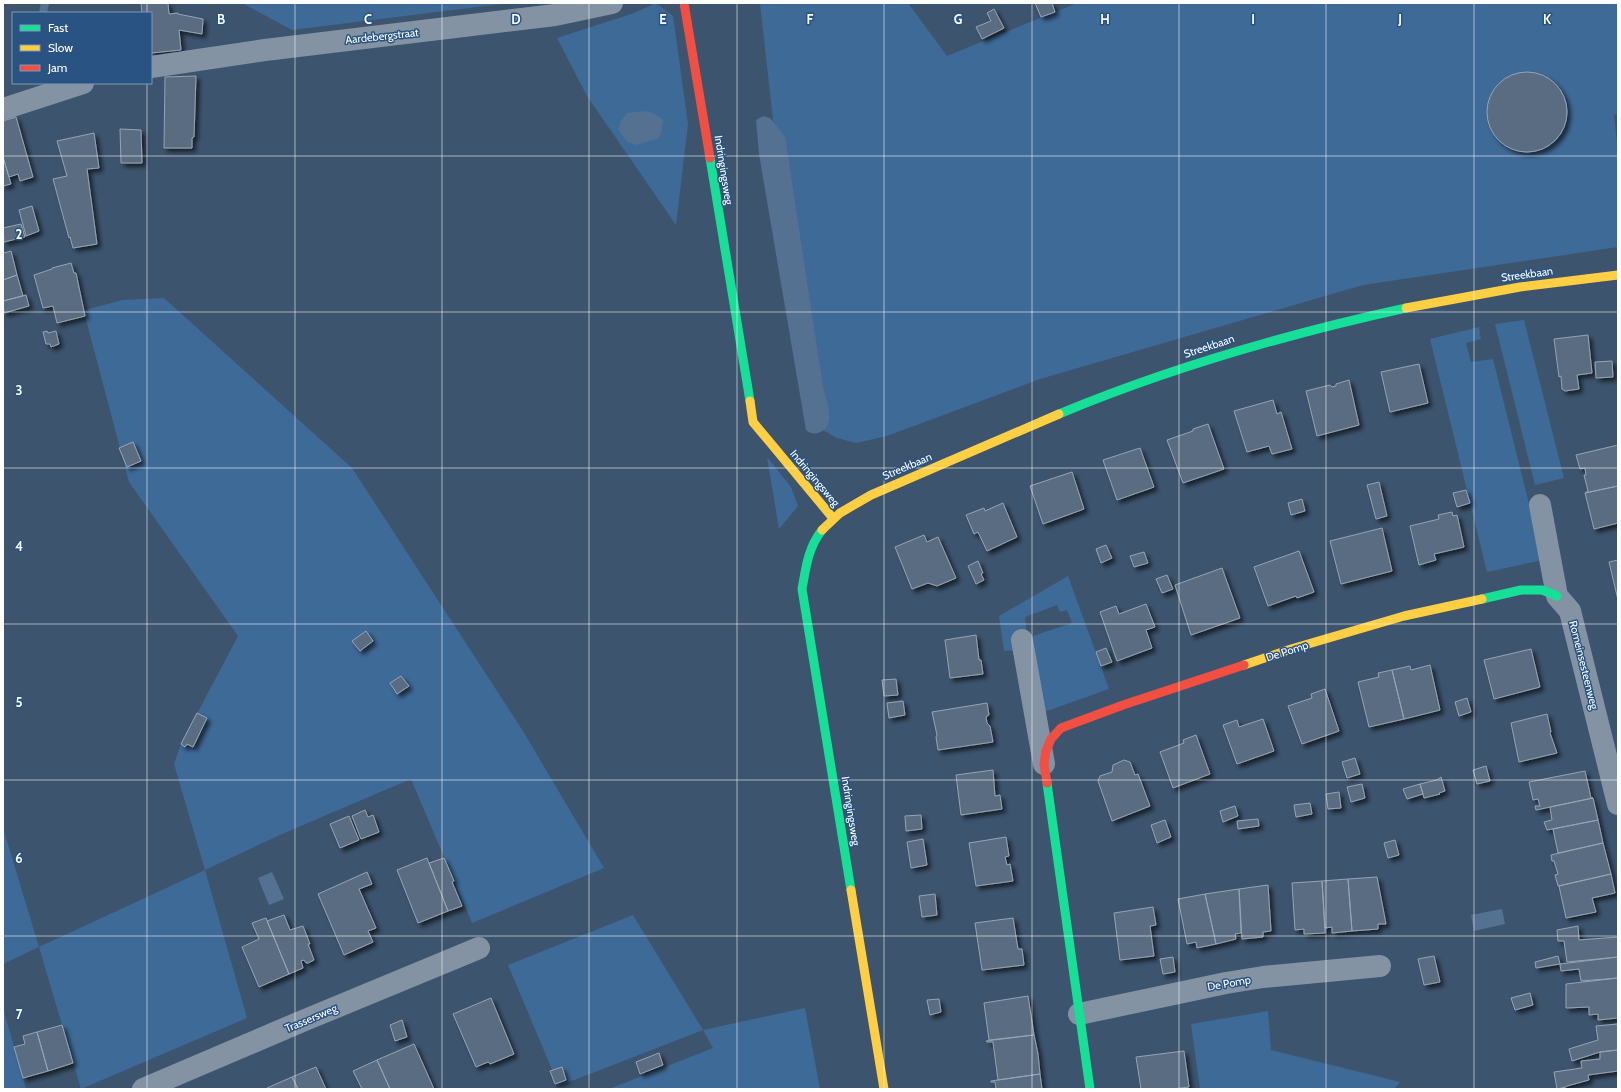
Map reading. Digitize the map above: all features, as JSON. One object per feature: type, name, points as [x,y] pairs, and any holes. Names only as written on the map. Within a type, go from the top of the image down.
[{"type":"street","name":"Aardebergstraat","points":[[152,67],[265,50],[555,16],[612,3]]},
{"type":"street","name":"Indringingsweg","points":[[684,3],[753,422],[832,517],[820,530],[811,545],[806,560],[802,589],[884,1089]]},
{"type":"street","points":[[3,109],[80,84]]},
{"type":"street","name":"Streekbaan","points":[[832,517],[843,509],[871,495],[1088,403],[1143,381],[1250,346],[1398,310],[1492,291],[1581,278],[1618,275]]},
{"type":"street","points":[[1540,505],[1557,596]]},
{"type":"street","name":"De Pomp","points":[[1044,764],[1048,745],[1051,739],[1061,728],[1123,705],[1240,666],[1339,634],[1404,616],[1521,590],[1542,590],[1557,596]]},
{"type":"street","name":"Romeinsesteenweg","points":[[1557,596],[1570,611],[1618,804]]},
{"type":"street","name":"De Pomp","points":[[1022,640],[1044,764],[1090,1089]]},
{"type":"street","name":"Trassersweg","points":[[143,1089],[304,1020],[479,948]]},
{"type":"street","name":"De Pomp","points":[[1079,1014],[1233,982],[1380,966]]},
{"type":"shaded area","points":[[242,3],[509,3],[292,30]]},
{"type":"shaded area","points":[[656,3],[673,16],[688,124],[676,225],[587,96],[557,38],[634,13]]},
{"type":"shaded area","points":[[760,3],[908,3],[947,56],[1077,3],[1618,3],[1618,114],[1614,115],[1618,151],[1618,247],[1363,285],[1040,379],[887,436],[856,443],[837,438],[816,426],[805,407]]},
{"type":"shaded area","points":[[646,111],[655,114],[663,120],[661,134],[657,139],[635,145],[626,141],[618,129],[621,121],[627,113]]},
{"type":"shaded area","points":[[763,116],[770,118],[785,137],[823,387],[829,413],[828,425],[824,430],[818,433],[810,433],[806,430],[759,154],[756,120]]},
{"type":"shaded area","points":[[164,298],[352,468],[523,731],[604,868],[472,923],[411,779],[282,834],[205,870],[174,764],[181,744],[238,636],[129,482],[85,316],[85,310],[123,300]]},
{"type":"shaded area","points":[[1524,320],[1564,478],[1535,485],[1495,324]]},
{"type":"shaded area","points":[[1479,327],[1481,339],[1466,343],[1471,362],[1493,359],[1543,560],[1487,572],[1430,339]]},
{"type":"shaded area","points":[[767,457],[791,487],[798,506],[779,529]]},
{"type":"shaded area","points":[[1068,576],[1109,689],[1044,712],[1033,636],[1072,623],[1067,610],[1060,612],[1057,605],[1025,617],[1027,638],[1017,650],[1004,651],[999,616]]},
{"type":"shaded area","points":[[3,828],[39,947],[3,964]]},
{"type":"shaded area","points":[[205,870],[247,1018],[81,1089],[39,947]]},
{"type":"shaded area","points":[[272,872],[284,899],[269,905],[258,878]]},
{"type":"shaded area","points":[[1502,909],[1505,924],[1474,931],[1471,915]]},
{"type":"shaded area","points":[[633,915],[703,1030],[559,1086],[508,965]]},
{"type":"shaded area","points":[[3,1008],[26,1089],[3,1089]]},
{"type":"shaded area","points":[[805,1008],[820,1089],[609,1089],[713,1048],[703,1030]]},
{"type":"shaded area","points":[[1268,1011],[1271,1050],[1400,1082],[1394,1089],[1200,1089],[1191,1024]]},
{"type":"building","points":[[141,3],[168,3],[169,14],[178,13],[203,19],[202,34],[179,30],[181,50],[152,53],[152,12],[142,12]]},
{"type":"building","points":[[1035,3],[1052,3],[1055,12],[1041,17]]},
{"type":"building","points":[[994,9],[1004,28],[982,39],[976,27],[991,21],[987,13]]},
{"type":"building","points":[[1519,72],[1535,72],[1549,79],[1560,90],[1567,104],[1567,120],[1564,127],[1555,140],[1549,145],[1535,152],[1519,152],[1505,145],[1494,134],[1487,120],[1487,104],[1494,90],[1505,79]]},
{"type":"building","points":[[196,76],[194,137],[192,138],[192,148],[164,148],[165,77]]},
{"type":"building","points":[[16,117],[33,177],[20,181],[18,174],[9,177],[3,157],[3,121]]},
{"type":"building","points":[[120,129],[141,130],[142,163],[121,163]]},
{"type":"building","points":[[94,133],[99,168],[87,169],[97,244],[73,248],[53,179],[67,176],[57,141]]},
{"type":"building","points":[[3,157],[11,184],[3,186]]},
{"type":"building","points":[[32,206],[39,231],[26,236],[19,210]]},
{"type":"building","points":[[21,224],[25,237],[4,242],[3,228]]},
{"type":"building","points":[[3,249],[4,253],[11,251],[17,275],[3,280]]},
{"type":"building","points":[[71,263],[74,273],[76,273],[85,316],[57,323],[53,306],[43,308],[34,275]]},
{"type":"building","points":[[17,275],[23,296],[3,301],[3,280]]},
{"type":"building","points":[[26,295],[29,306],[4,313],[3,301]]},
{"type":"building","points":[[47,331],[48,333],[56,331],[59,344],[51,347],[50,344],[46,344],[43,332]]},
{"type":"building","points":[[1588,335],[1592,373],[1577,375],[1579,389],[1565,391],[1562,389],[1561,376],[1559,377],[1554,339]]},
{"type":"building","points":[[1612,361],[1613,377],[1596,378],[1595,362]]},
{"type":"building","points":[[1419,364],[1428,403],[1390,412],[1381,372]]},
{"type":"building","points":[[1349,380],[1359,425],[1317,436],[1306,391],[1330,385],[1332,387],[1336,386],[1336,384]]},
{"type":"building","points":[[1273,400],[1277,414],[1281,412],[1292,449],[1272,454],[1269,446],[1247,452],[1234,411]]},
{"type":"building","points":[[1208,424],[1224,469],[1183,483],[1167,440]]},
{"type":"building","points":[[133,442],[141,461],[127,467],[119,448]]},
{"type":"building","points":[[1618,445],[1618,486],[1585,493],[1588,491],[1584,475],[1586,475],[1585,468],[1580,469],[1576,455]]},
{"type":"building","points":[[1140,448],[1154,487],[1117,500],[1103,460]]},
{"type":"building","points":[[1072,472],[1084,509],[1043,524],[1030,486]]},
{"type":"building","points":[[1379,482],[1387,516],[1376,519],[1367,485]]},
{"type":"building","points":[[1618,486],[1618,523],[1594,529],[1585,493]]},
{"type":"building","points":[[1466,490],[1470,503],[1457,507],[1453,493]]},
{"type":"building","points":[[1302,499],[1305,511],[1291,515],[1288,503]]},
{"type":"building","points":[[1003,503],[1017,537],[987,551],[978,532],[974,534],[966,515],[984,508],[985,511]]},
{"type":"building","points":[[1452,512],[1453,516],[1457,515],[1464,547],[1434,554],[1436,560],[1419,565],[1410,526],[1439,519],[1438,515]]},
{"type":"building","points":[[1382,528],[1392,571],[1341,584],[1330,541]]},
{"type":"building","points":[[924,535],[927,542],[938,537],[956,578],[937,586],[928,583],[912,589],[895,547]]},
{"type":"building","points":[[1106,545],[1112,558],[1101,563],[1096,549]]},
{"type":"building","points":[[1299,551],[1314,592],[1297,598],[1296,596],[1268,606],[1254,567]]},
{"type":"building","points":[[1144,552],[1148,563],[1134,567],[1130,556]]},
{"type":"building","points":[[1618,560],[1618,600],[1609,562]]},
{"type":"building","points":[[978,561],[984,580],[976,584],[968,566]]},
{"type":"building","points":[[1222,568],[1240,618],[1191,635],[1175,585]]},
{"type":"building","points":[[1167,575],[1173,589],[1162,593],[1156,579]]},
{"type":"building","points":[[1146,604],[1155,627],[1146,630],[1152,648],[1117,661],[1100,612],[1116,606],[1119,614]]},
{"type":"building","points":[[366,631],[373,641],[360,651],[352,641]]},
{"type":"building","points":[[976,635],[979,660],[981,660],[983,674],[950,678],[945,640]]},
{"type":"building","points":[[1106,648],[1112,662],[1101,666],[1096,652]]},
{"type":"building","points":[[1531,649],[1540,687],[1494,699],[1484,660]]},
{"type":"building","points":[[1430,665],[1440,710],[1404,719],[1392,670],[1410,666],[1411,670]]},
{"type":"building","points":[[1392,670],[1404,719],[1369,727],[1358,682],[1379,677],[1378,673]]},
{"type":"building","points":[[401,676],[409,686],[397,694],[390,683]]},
{"type":"building","points":[[896,679],[898,695],[884,696],[882,680]]},
{"type":"building","points":[[1325,689],[1339,731],[1302,744],[1288,706],[1312,698],[1311,694]]},
{"type":"building","points":[[1467,698],[1471,712],[1459,716],[1455,702]]},
{"type":"building","points":[[903,701],[905,715],[889,718],[887,703]]},
{"type":"building","points":[[987,703],[989,715],[986,717],[987,723],[990,726],[993,742],[938,750],[937,735],[932,712]]},
{"type":"building","points":[[197,713],[207,718],[193,747],[187,744],[185,747],[181,744]]},
{"type":"building","points":[[1547,714],[1550,733],[1557,753],[1519,762],[1511,723]]},
{"type":"building","points":[[1263,719],[1274,751],[1237,764],[1223,725],[1237,720],[1239,727]]},
{"type":"building","points":[[1196,735],[1210,774],[1173,788],[1160,752],[1184,743],[1183,740]]},
{"type":"building","points":[[1355,758],[1360,774],[1347,778],[1342,762]]},
{"type":"building","points":[[1124,760],[1130,762],[1135,775],[1138,774],[1150,806],[1112,821],[1098,781],[1100,776],[1112,772],[1113,765]]},
{"type":"building","points":[[1486,766],[1490,781],[1477,784],[1473,770]]},
{"type":"building","points":[[993,770],[995,796],[1000,795],[1002,809],[961,815],[956,775]]},
{"type":"building","points":[[1585,771],[1591,798],[1593,798],[1536,810],[1535,806],[1540,806],[1538,799],[1533,800],[1529,782]]},
{"type":"building","points":[[1441,777],[1445,791],[1439,793],[1440,794],[1424,798],[1420,784],[1437,780]]},
{"type":"building","points":[[1362,784],[1365,798],[1351,802],[1347,787]]},
{"type":"building","points":[[1420,784],[1423,794],[1407,799],[1403,789]]},
{"type":"building","points":[[1339,792],[1341,808],[1328,809],[1326,794]]},
{"type":"building","points":[[1593,798],[1598,820],[1547,830],[1544,822],[1552,820],[1550,807]]},
{"type":"building","points":[[1310,803],[1312,814],[1296,817],[1294,805]]},
{"type":"building","points":[[1235,806],[1238,816],[1223,822],[1220,811]]},
{"type":"building","points":[[365,810],[368,817],[373,815],[379,832],[361,839],[352,816]]},
{"type":"building","points":[[921,815],[922,829],[906,831],[905,816]]},
{"type":"building","points":[[349,816],[359,840],[340,848],[330,824]]},
{"type":"building","points":[[1258,819],[1259,826],[1238,829],[1237,821]]},
{"type":"building","points":[[1165,820],[1171,837],[1157,843],[1151,825]]},
{"type":"building","points":[[1598,820],[1603,843],[1558,853],[1553,829]]},
{"type":"building","points":[[1006,837],[1009,856],[1005,857],[1007,865],[1010,864],[1013,881],[976,886],[969,843]]},
{"type":"building","points":[[923,839],[927,865],[911,868],[907,842]]},
{"type":"building","points":[[1395,840],[1399,855],[1388,858],[1384,843]]},
{"type":"building","points":[[1603,843],[1611,874],[1558,886],[1555,875],[1558,874],[1551,855]]},
{"type":"building","points":[[427,858],[448,911],[418,923],[397,870]]},
{"type":"building","points":[[444,858],[454,881],[452,882],[462,906],[448,911],[429,863]]},
{"type":"building","points":[[367,872],[372,884],[359,889],[376,928],[368,931],[373,942],[344,955],[318,894]]},
{"type":"building","points":[[1611,874],[1615,893],[1592,898],[1596,912],[1566,918],[1559,886]]},
{"type":"building","points":[[1377,877],[1386,924],[1378,924],[1378,929],[1352,931],[1348,879]]},
{"type":"building","points":[[1348,879],[1352,931],[1332,933],[1332,927],[1325,928],[1322,881]]},
{"type":"building","points":[[1322,881],[1325,933],[1304,934],[1304,929],[1295,930],[1292,883]]},
{"type":"building","points":[[1268,885],[1271,931],[1263,932],[1263,937],[1242,939],[1239,889]]},
{"type":"building","points":[[1239,889],[1241,933],[1235,934],[1236,939],[1216,944],[1205,894]]},
{"type":"building","points":[[935,894],[937,915],[922,917],[919,896]]},
{"type":"building","points":[[1205,894],[1216,944],[1197,948],[1196,942],[1187,944],[1178,899]]},
{"type":"building","points":[[1153,907],[1156,925],[1150,926],[1154,956],[1120,960],[1114,913]]},
{"type":"building","points":[[284,915],[290,930],[303,926],[314,960],[308,963],[304,960],[301,961],[303,968],[289,974],[267,921]]},
{"type":"building","points":[[266,918],[289,974],[259,987],[242,947],[259,939],[252,923]]},
{"type":"building","points":[[1013,918],[1018,949],[1022,949],[1024,965],[982,970],[975,923]]},
{"type":"building","points":[[1578,926],[1579,940],[1618,937],[1618,957],[1567,962],[1564,941],[1558,941],[1557,930]]},
{"type":"building","points":[[1434,956],[1440,982],[1424,985],[1418,959]]},
{"type":"building","points":[[1558,956],[1560,964],[1536,968],[1535,962]]},
{"type":"building","points":[[1173,957],[1175,972],[1163,974],[1160,959]]},
{"type":"building","points":[[1618,957],[1618,978],[1581,981],[1579,969],[1561,971],[1560,964]]},
{"type":"building","points":[[1618,978],[1618,1018],[1598,1020],[1598,1014],[1589,1015],[1589,1007],[1566,1008],[1566,984]]},
{"type":"building","points":[[1530,993],[1533,1005],[1515,1010],[1511,998]]},
{"type":"building","points":[[1028,996],[1034,1035],[989,1040],[984,1003]]},
{"type":"building","points":[[491,998],[514,1054],[490,1064],[488,1062],[476,1067],[453,1014]]},
{"type":"building","points":[[939,999],[941,1012],[930,1015],[927,1000]]},
{"type":"building","points":[[402,1020],[407,1037],[395,1041],[390,1025]]},
{"type":"building","points":[[1618,1024],[1618,1050],[1600,1052],[1572,1061],[1569,1049],[1598,1040],[1596,1026]]},
{"type":"building","points":[[62,1025],[73,1063],[48,1071],[37,1032]]},
{"type":"building","points":[[37,1032],[48,1071],[23,1078],[14,1047],[25,1044],[23,1036]]},
{"type":"building","points":[[1034,1035],[1040,1074],[998,1080],[993,1042],[986,1041]]},
{"type":"building","points":[[414,1044],[434,1089],[390,1089],[377,1060]]},
{"type":"building","points":[[1618,1050],[1618,1071],[1588,1075],[1589,1080],[1557,1089],[1554,1072],[1582,1068],[1581,1061],[1600,1059],[1600,1052]]},
{"type":"building","points":[[1184,1051],[1189,1087],[1172,1089],[1141,1089],[1136,1057]]},
{"type":"building","points":[[659,1053],[663,1065],[640,1074],[636,1062]]},
{"type":"building","points":[[377,1060],[390,1089],[362,1089],[353,1071]]},
{"type":"building","points":[[316,1067],[326,1089],[298,1089],[292,1077]]},
{"type":"building","points":[[562,1067],[566,1080],[555,1084],[550,1071]]},
{"type":"building","points":[[1040,1074],[1042,1089],[996,1089],[995,1082],[991,1082],[991,1081]]},
{"type":"building","points":[[292,1077],[298,1089],[267,1089],[267,1088]]},
{"type":"waterway","points":[[43,12],[45,3]]},
{"type":"traffic: fast","points":[[710,158],[750,401]]},
{"type":"traffic: fast","points":[[1059,414],[1144,381],[1230,353],[1317,329],[1406,308]]},
{"type":"traffic: fast","points":[[822,530],[817,537],[806,565],[802,589],[851,890]]},
{"type":"traffic: fast","points":[[1482,599],[1521,590],[1542,590],[1557,596]]},
{"type":"traffic: fast","points":[[1047,783],[1090,1089]]},
{"type":"traffic: slow","points":[[1406,308],[1520,287],[1618,275]]},
{"type":"traffic: slow","points":[[750,401],[753,422],[832,517]]},
{"type":"traffic: slow","points":[[822,530],[840,513],[871,495],[1059,414]]},
{"type":"traffic: slow","points":[[1244,665],[1291,649],[1404,616],[1482,599]]},
{"type":"traffic: slow","points":[[851,890],[884,1089]]},
{"type":"traffic: jam","points":[[684,3],[710,158]]},
{"type":"traffic: jam","points":[[1047,783],[1044,764],[1046,751],[1051,739],[1061,728],[1123,705],[1244,665]]}]
